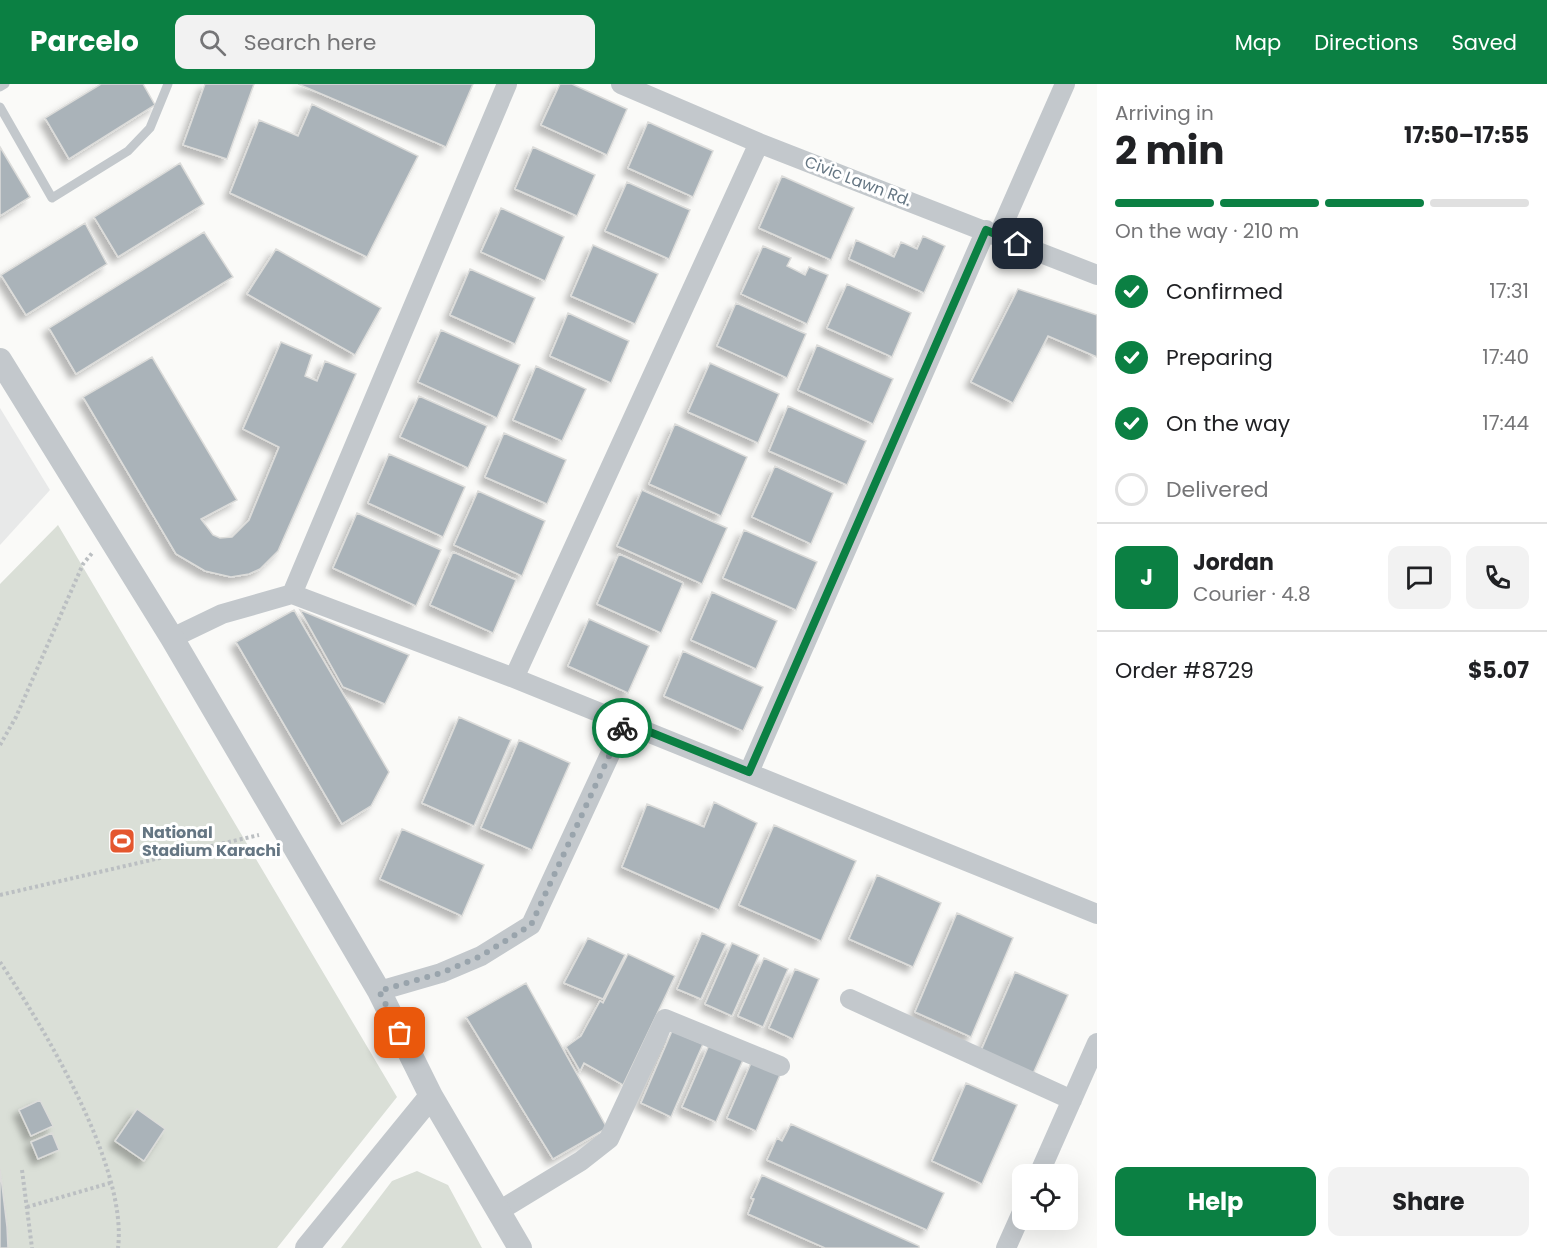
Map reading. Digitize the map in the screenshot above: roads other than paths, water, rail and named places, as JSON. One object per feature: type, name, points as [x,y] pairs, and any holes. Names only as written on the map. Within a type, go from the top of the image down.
[{"type":"street","points":[[292,594],[507,84]]},
{"type":"street","name":"Civic Lawn Rd.","points":[[621,84],[759,143],[1097,275]]},
{"type":"street","points":[[749,772],[992,233],[1065,84]]},
{"type":"street","points":[[514,678],[759,143]]},
{"type":"street","points":[[0,360],[172,639],[283,827],[379,991],[431,1096],[520,1248]]},
{"type":"street","points":[[172,639],[222,614],[292,594],[625,722],[1097,914]]},
{"type":"street","points":[[379,991],[441,973],[481,956],[531,925],[625,722]]},
{"type":"street","points":[[850,999],[1072,1100]]},
{"type":"street","points":[[499,1211],[581,1161],[609,1139],[665,1019],[780,1066]]},
{"type":"street","points":[[1043,1164],[1097,1043]]},
{"type":"street","points":[[307,1248],[431,1096]]},
{"type":"street","points":[[1006,1248],[1014,1230]]},
{"type":"lane","points":[[0,87],[6,84]]},
{"type":"lane","points":[[0,107],[52,198],[128,151],[150,128],[168,84]]},
{"type":"place","name":"National Stadium Karachi","points":[[122,841]]}]
